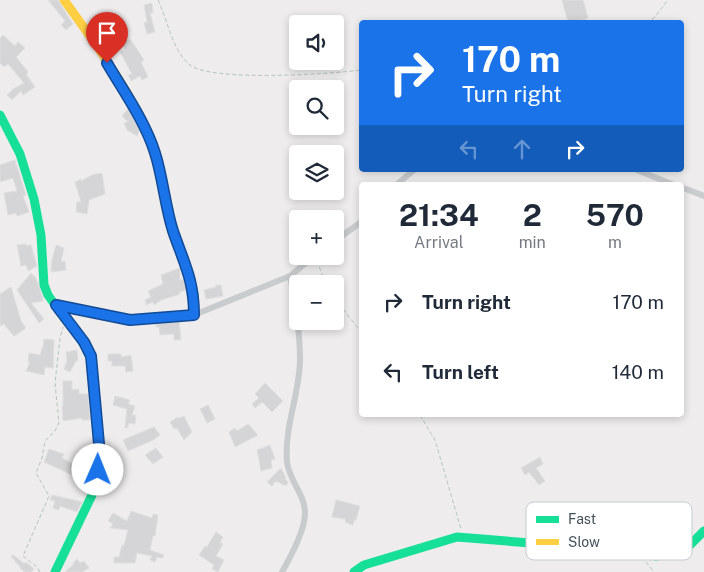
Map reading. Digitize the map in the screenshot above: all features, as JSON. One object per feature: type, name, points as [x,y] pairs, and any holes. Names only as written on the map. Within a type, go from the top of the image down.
[{"type":"street","points":[[64,0],[101,51],[146,128],[156,154],[173,229],[191,280],[194,295],[194,315]]},
{"type":"street","points":[[0,115],[20,154],[31,190],[41,236],[44,285],[48,295],[84,342],[91,356],[99,444],[98,470],[92,495],[54,572]]},
{"type":"street","points":[[400,182],[412,172]]},
{"type":"street","points":[[642,172],[667,182]]},
{"type":"street","points":[[684,189],[704,196]]},
{"type":"street","points":[[344,234],[359,223]]},
{"type":"street","points":[[291,275],[304,265]]},
{"type":"street","points":[[56,305],[130,320],[194,315],[289,276]]},
{"type":"street","points":[[282,572],[296,542],[305,516],[302,498],[293,481],[287,462],[289,429],[300,360],[298,330]]},
{"type":"street","points":[[692,543],[704,531]]},
{"type":"street","points":[[354,572],[364,565],[457,537],[526,542]]},
{"type":"path","points":[[158,0],[180,54],[198,70],[234,75],[339,73],[359,70]]},
{"type":"path","points":[[650,20],[654,18],[668,0]]},
{"type":"path","points":[[344,311],[359,330]]},
{"type":"path","points":[[40,572],[23,556],[50,496],[36,473],[42,458],[45,441],[55,431],[59,423],[54,382],[60,338],[65,319]]},
{"type":"path","points":[[421,417],[435,440],[464,537]]},
{"type":"building","points":[[48,0],[58,0],[73,24],[66,30],[61,25],[65,21]]},
{"type":"building","points":[[562,0],[583,0],[588,18],[583,20],[567,20]]},
{"type":"building","points":[[152,3],[153,13],[150,13],[155,32],[147,34],[144,23],[147,22],[144,5]]},
{"type":"building","points":[[3,35],[15,46],[18,42],[25,48],[16,57],[28,72],[26,74],[35,87],[23,95],[21,91],[12,100],[7,95],[24,83],[8,64],[4,67],[0,63],[0,38]]},
{"type":"building","points":[[130,39],[144,60],[141,62],[148,77],[142,80],[140,76],[131,81],[128,75],[132,74],[120,52],[125,50],[122,42]]},
{"type":"building","points":[[128,109],[140,130],[137,136],[127,130],[124,123],[128,122],[122,116]]},
{"type":"building","points":[[15,160],[26,195],[23,196],[29,212],[17,216],[16,213],[8,215],[4,193],[17,191],[13,178],[0,182],[0,165]]},
{"type":"building","points":[[102,173],[105,194],[89,200],[87,214],[76,212],[77,202],[81,202],[75,182]]},
{"type":"building","points":[[26,244],[26,246],[31,245],[37,266],[28,271],[26,265],[21,266],[17,245]]},
{"type":"building","points":[[56,245],[64,248],[61,262],[65,261],[66,270],[51,272],[52,260]]},
{"type":"building","points":[[180,268],[180,280],[184,279],[187,290],[161,300],[154,305],[153,302],[146,305],[145,300],[151,297],[148,291],[163,284],[161,275]]},
{"type":"building","points":[[31,273],[36,278],[43,298],[43,301],[31,303],[44,319],[39,323],[17,290]]},
{"type":"building","points":[[216,285],[221,285],[223,296],[206,299],[204,290],[216,287]]},
{"type":"building","points":[[11,287],[21,321],[26,328],[14,336],[4,324],[0,326],[0,294]]},
{"type":"building","points":[[179,321],[181,340],[174,340],[174,334],[160,335],[159,327],[156,327],[156,322]]},
{"type":"building","points":[[44,339],[54,340],[53,368],[45,367],[44,375],[26,371],[30,362],[28,362],[29,353],[40,355]]},
{"type":"building","points":[[77,350],[78,361],[76,361],[70,372],[64,369],[67,361],[66,352]]},
{"type":"building","points":[[108,354],[121,354],[121,357],[131,355],[133,371],[126,372],[125,366],[112,366],[112,361],[108,361]]},
{"type":"building","points":[[63,381],[72,381],[72,390],[79,389],[79,394],[88,394],[90,420],[82,420],[82,418],[63,421]]},
{"type":"building","points":[[265,383],[283,401],[272,412],[262,402],[255,408],[252,404],[259,398],[255,394]]},
{"type":"building","points":[[115,396],[130,400],[128,404],[135,406],[132,415],[136,415],[135,424],[129,423],[127,428],[125,428],[127,409],[113,405]]},
{"type":"building","points":[[208,405],[215,419],[207,423],[200,409]]},
{"type":"building","points":[[184,416],[192,432],[184,440],[177,428],[174,429],[170,422]]},
{"type":"building","points":[[248,424],[258,435],[235,447],[229,432],[235,428],[237,431]]},
{"type":"building","points":[[154,427],[160,435],[128,451],[123,440]]},
{"type":"building","points":[[270,445],[275,459],[271,460],[272,468],[261,471],[257,450]]},
{"type":"building","points":[[156,448],[163,457],[153,464],[145,455]]},
{"type":"building","points":[[49,449],[64,454],[62,458],[79,467],[91,469],[89,479],[70,474],[44,462]]},
{"type":"building","points":[[540,457],[543,464],[536,468],[545,481],[539,485],[529,472],[525,475],[521,468]]},
{"type":"building","points":[[281,468],[288,482],[286,486],[276,481],[272,486],[267,482]]},
{"type":"building","points":[[52,495],[82,502],[77,512],[60,506],[59,510],[53,508],[55,501],[50,500]]},
{"type":"building","points":[[336,500],[360,506],[353,525],[345,522],[346,519],[332,517]]},
{"type":"building","points":[[131,511],[152,518],[153,514],[158,515],[155,536],[153,536],[150,550],[164,555],[163,558],[157,557],[155,562],[150,560],[152,556],[137,553],[135,563],[114,563],[114,557],[119,557],[128,530],[110,528],[113,524],[108,521],[113,513],[127,521]]},
{"type":"building","points":[[216,532],[223,537],[220,542],[223,544],[216,556],[224,560],[218,572],[212,569],[214,565],[199,555],[205,546],[207,547]]},
{"type":"building","points":[[13,555],[34,569],[31,572],[24,572],[11,556]]},
{"type":"building","points":[[77,559],[80,563],[84,561],[89,568],[82,572],[65,572],[74,564]]},
{"type":"traffic: fast","points":[[0,115],[20,154],[34,199],[41,235],[44,285],[48,295],[73,327],[91,356],[99,444],[98,470],[92,495],[55,572]]},
{"type":"traffic: fast","points":[[162,181],[173,229],[191,280],[194,295],[194,315]]},
{"type":"traffic: fast","points":[[692,543],[704,531]]},
{"type":"traffic: fast","points":[[354,572],[364,565],[457,537],[526,543]]},
{"type":"traffic: slow","points":[[64,0],[107,61],[136,109],[151,139],[162,181]]},
{"type":"route","points":[[98,470],[99,444],[91,356],[84,342],[56,305],[130,320],[194,315],[194,295],[191,280],[173,229],[156,154],[146,128],[107,63]]}]
